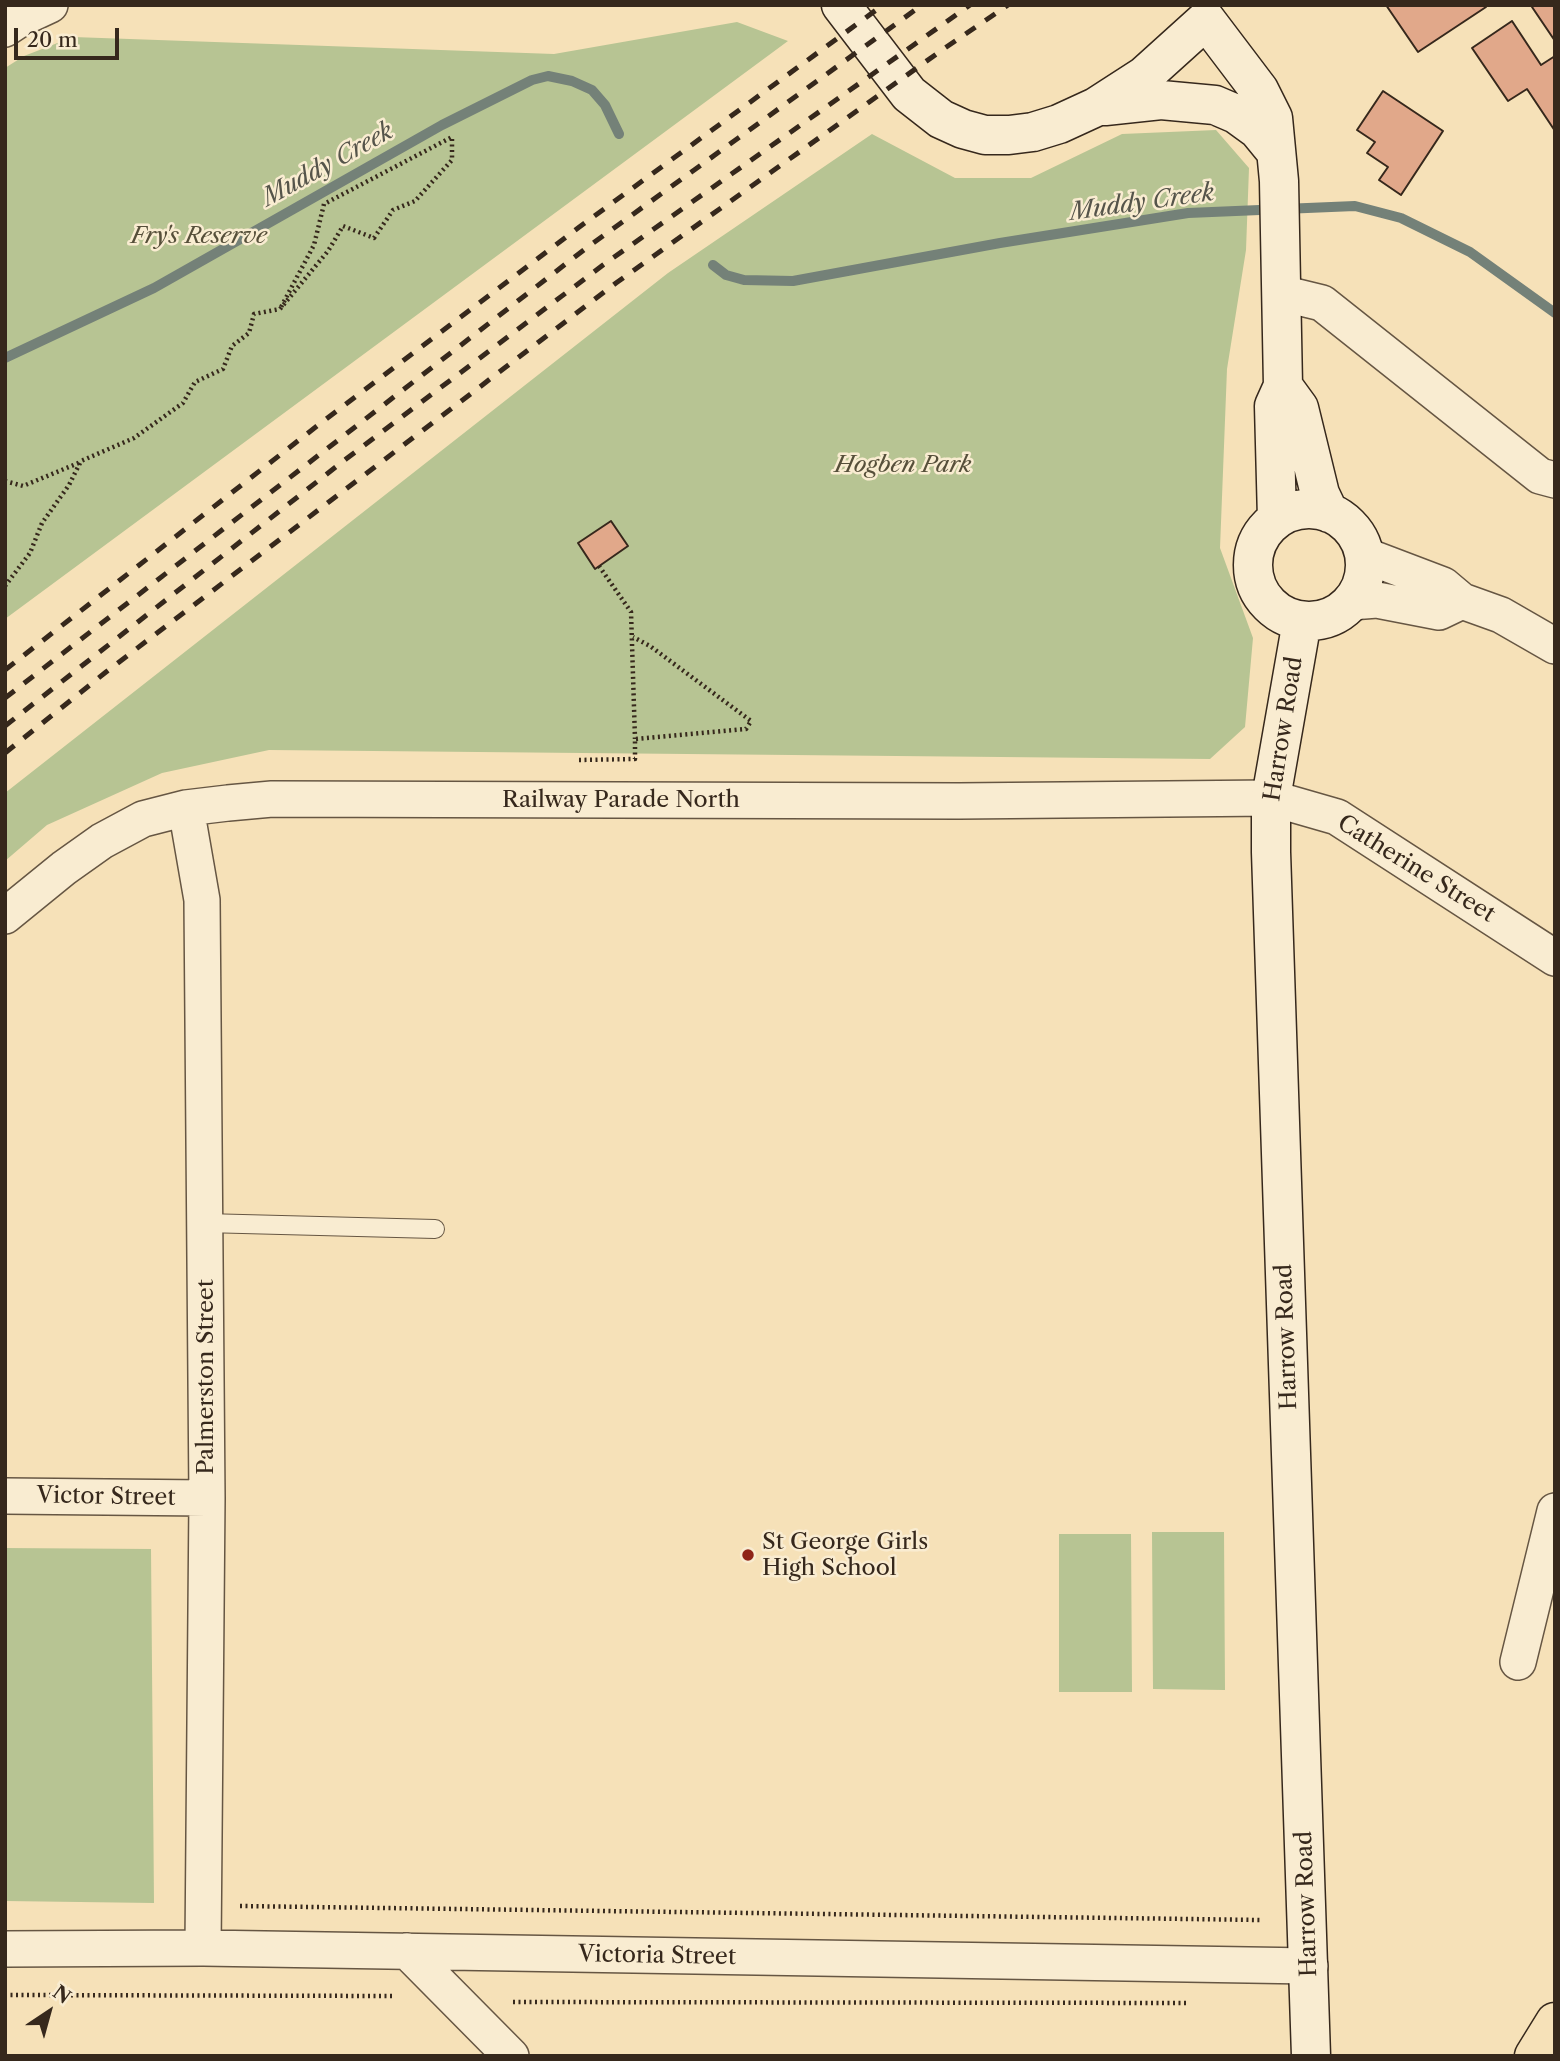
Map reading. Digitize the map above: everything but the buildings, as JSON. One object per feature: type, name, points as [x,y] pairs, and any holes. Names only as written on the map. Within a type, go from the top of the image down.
[{"type":"highway","points":[[1534,2056],[1555,2022]]},
{"type":"main road","points":[[841,5],[909,94],[941,119],[962,130],[985,135],[1032,132],[1059,124],[1096,107],[1144,76],[1213,13],[1267,103],[1273,118],[1278,183],[1283,386],[1275,406],[1277,519]]},
{"type":"main road","points":[[1096,107],[1161,100],[1215,105],[1236,114],[1258,130],[1278,183]]},
{"type":"main road","points":[[1283,386],[1299,408],[1320,494],[1329,513]]},
{"type":"main road","points":[[1302,510],[1329,513],[1352,529],[1364,555],[1364,572],[1360,588],[1351,602],[1338,613],[1321,620],[1302,621],[1273,608],[1262,595],[1255,579],[1253,562],[1256,545],[1264,531],[1277,519],[1302,510]]},
{"type":"main road","name":"Harrow Road","points":[[1302,621],[1270,798],[1311,2056]]},
{"type":"street","points":[[5,29],[50,5]]},
{"type":"street","points":[[1281,293],[1322,303],[1540,475],[1555,481]]},
{"type":"street","points":[[1364,555],[1443,585],[1462,601],[1501,615],[1555,646]]},
{"type":"street","points":[[1351,602],[1377,600],[1440,612],[1462,601]]},
{"type":"street","name":"Railway Parade North","points":[[5,916],[102,841],[143,819],[186,808],[272,799],[960,801],[1270,798]]},
{"type":"street","name":"Catherine Street","points":[[1270,798],[1337,817],[1555,958]]},
{"type":"street","name":"Palmerston Street","points":[[186,808],[202,900],[207,1498],[203,1948]]},
{"type":"street","name":"Victor Street","points":[[5,1496],[207,1498]]},
{"type":"street","points":[[1518,1662],[1555,1511]]},
{"type":"street","name":"Victoria Street","points":[[5,1948],[203,1948],[1310,1966]]},
{"type":"street","points":[[407,1951],[511,2056]]},
{"type":"lane","points":[[204,1223],[435,1228]]},
{"type":"path","points":[[5,481],[23,486],[134,438],[183,403],[195,382],[223,369],[232,346],[249,333],[254,314],[280,309],[328,251],[343,226],[374,238],[393,210],[415,201],[452,160],[452,137],[324,204],[314,245],[280,309]]},
{"type":"path","points":[[5,586],[30,553],[42,523],[69,485],[81,461]]},
{"type":"path","points":[[579,760],[635,759],[631,612],[599,566]]},
{"type":"path","points":[[633,637],[650,646],[751,721],[746,729],[635,738]]},
{"type":"path","points":[[240,1906],[1261,1920]]},
{"type":"path","points":[[5,1995],[393,1996]]},
{"type":"path","points":[[513,2001],[1194,2003]]},
{"type":"green space","name":"Fry's Reserve","points":[[737,22],[788,41],[5,619],[5,68],[24,56],[73,37],[554,54]]},
{"type":"green space","name":"Hogben Park","points":[[1216,130],[1249,168],[1246,250],[1227,369],[1220,548],[1253,638],[1245,727],[1210,759],[269,750],[162,773],[47,825],[5,861],[5,793],[668,273],[872,134],[955,178],[1031,178],[1122,134]]},
{"type":"green space","points":[[1152,1532],[1224,1532],[1225,1690],[1153,1689]]},
{"type":"green space","points":[[1059,1534],[1131,1534],[1132,1692],[1059,1692]]},
{"type":"green space","points":[[5,1548],[151,1549],[154,1903],[5,1901]]},
{"type":"waterway","name":"Muddy Creek","points":[[5,358],[154,288],[442,125],[532,80],[548,76],[572,81],[592,90],[605,105],[619,134]]},
{"type":"waterway","name":"Muddy Creek","points":[[713,265],[726,275],[744,280],[793,281],[1000,243],[1188,213],[1355,206],[1401,218],[1470,252],[1555,313]]},
{"type":"railway","points":[[5,670],[317,426],[578,228],[883,5]]},
{"type":"railway","points":[[5,698],[585,249],[922,5]]},
{"type":"railway","points":[[5,726],[346,459],[603,265],[970,5]]},
{"type":"railway","points":[[5,753],[106,672],[616,283],[1008,5]]},
{"type":"place","name":"St George Girls High School","points":[[748,1555]]}]
